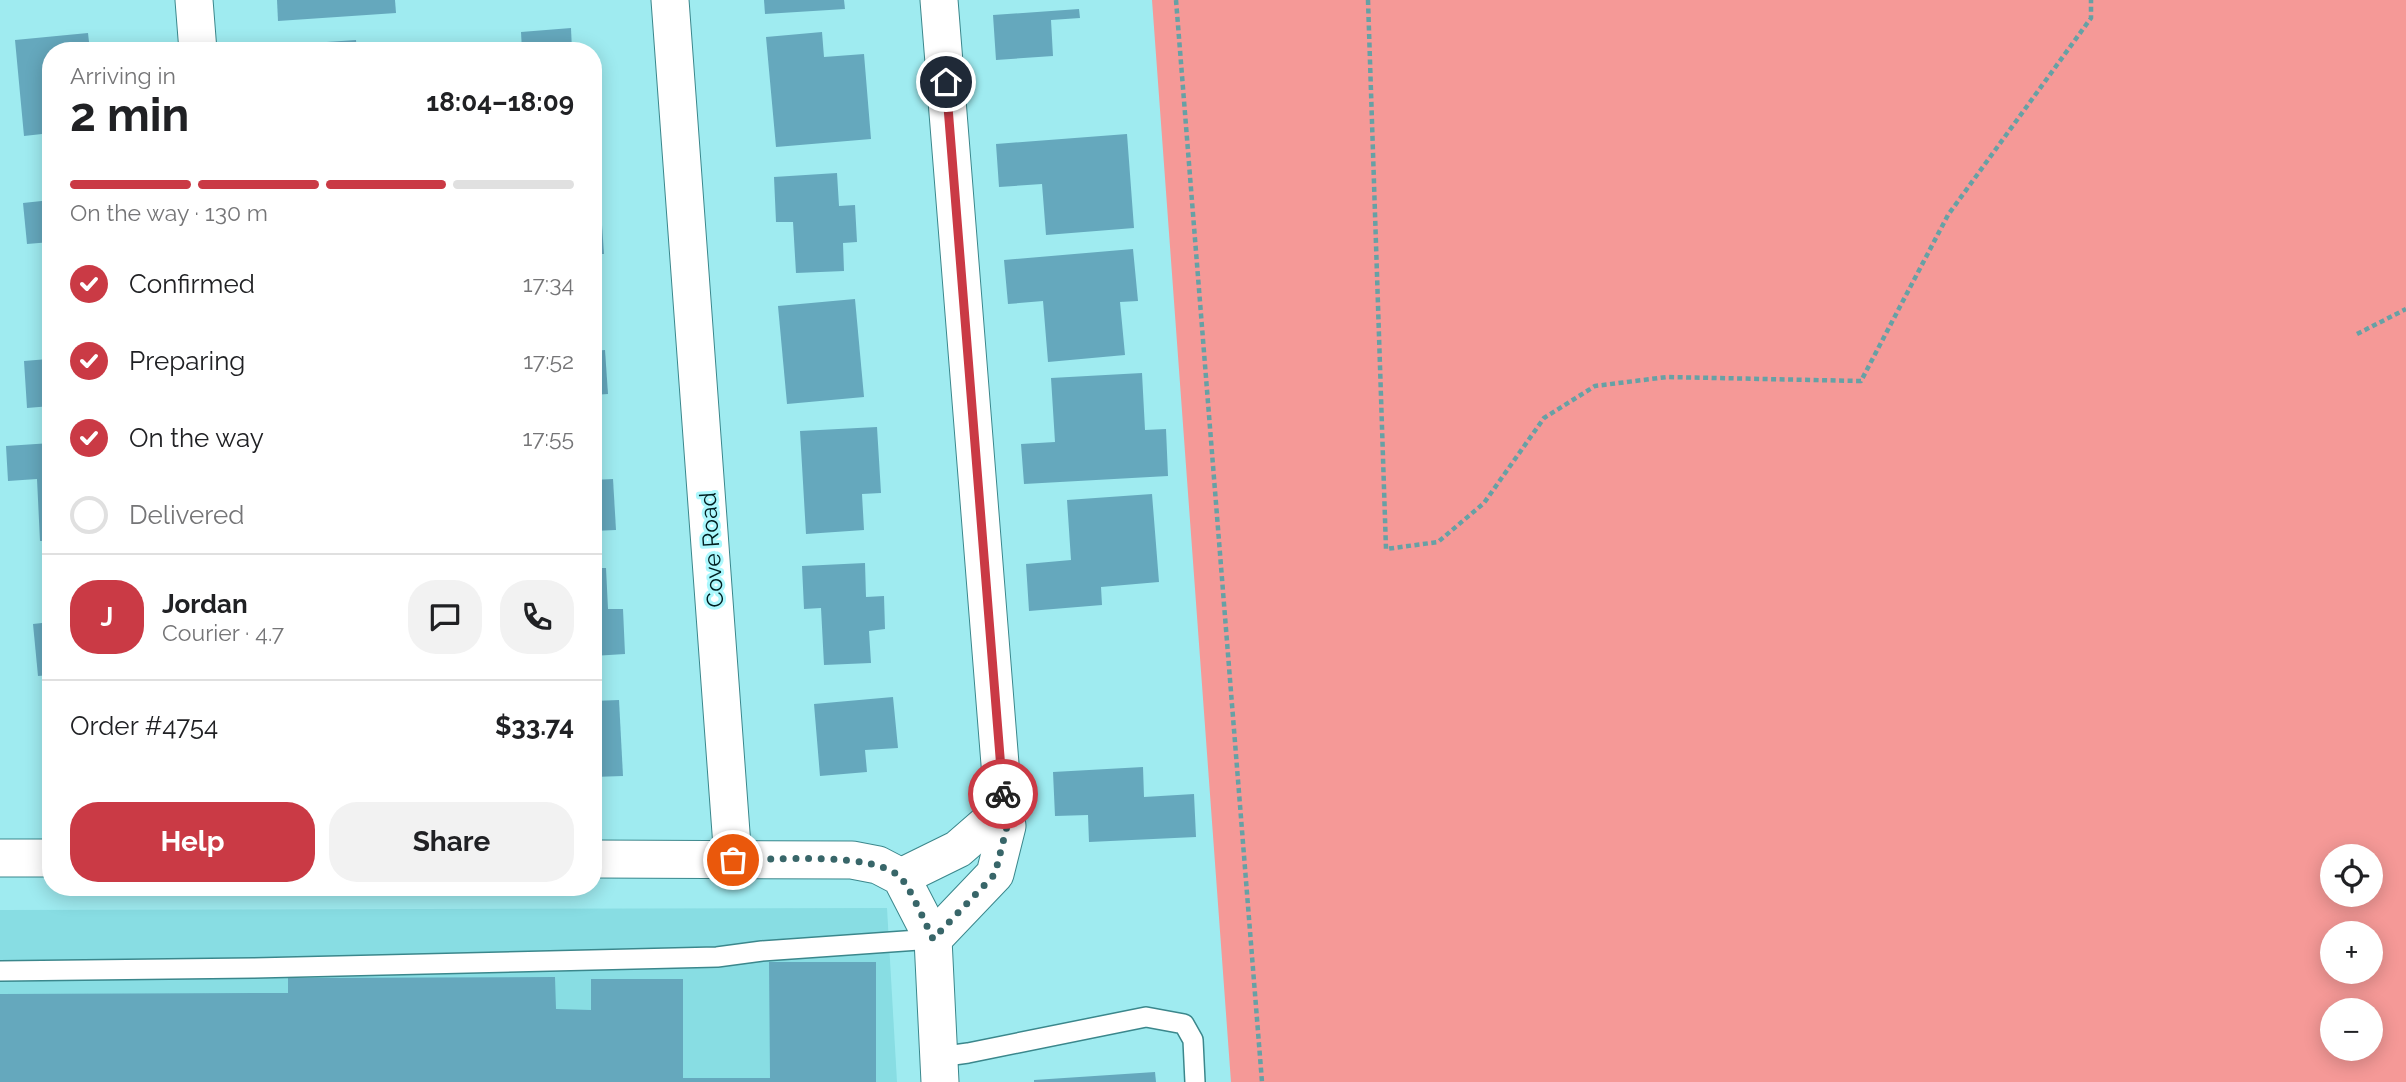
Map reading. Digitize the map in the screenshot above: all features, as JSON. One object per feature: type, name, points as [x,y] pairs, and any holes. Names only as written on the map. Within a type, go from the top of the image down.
[{"type":"street","points":[[194,0],[197,42]]},
{"type":"street","name":"Cove Road","points":[[670,0],[733,860]]},
{"type":"street","points":[[933,939],[995,874],[1007,826],[939,0]]},
{"type":"street","points":[[901,877],[958,849],[996,816],[1002,789]]},
{"type":"street","points":[[0,858],[42,858]]},
{"type":"street","points":[[602,859],[852,860],[878,865],[901,877],[933,939],[939,1069]]},
{"type":"lane","points":[[0,971],[717,957],[762,951],[933,939]]},
{"type":"lane","points":[[939,1069],[968,1053],[1146,1017],[1185,1024],[1193,1040],[1195,1082]]},
{"type":"path","points":[[1176,0],[1262,1082]]},
{"type":"path","points":[[1368,0],[1386,550],[1438,542],[1484,503],[1544,418],[1595,386],[1667,377],[1861,381],[1948,215],[2091,18],[2091,0]]},
{"type":"path","points":[[2357,334],[2406,309]]},
{"type":"shaded area","points":[[1152,0],[2406,0],[2406,1082],[1231,1082]]},
{"type":"shaded area","points":[[887,908],[897,1082],[0,1082],[0,910]]},
{"type":"building","points":[[277,0],[395,0],[396,13],[278,21]]},
{"type":"building","points":[[764,0],[844,0],[845,9],[765,14]]},
{"type":"building","points":[[1079,9],[1080,18],[1051,20],[1053,56],[996,60],[993,15]]},
{"type":"building","points":[[571,28],[572,42],[522,42],[521,32]]},
{"type":"building","points":[[822,32],[824,57],[864,54],[871,139],[776,147],[766,37]]},
{"type":"building","points":[[88,33],[89,42],[42,42],[42,134],[24,136],[15,40]]},
{"type":"building","points":[[1127,134],[1134,228],[1046,235],[1042,184],[999,187],[996,144]]},
{"type":"building","points":[[837,173],[839,206],[855,205],[857,242],[843,243],[844,271],[796,273],[793,222],[776,222],[774,177]]},
{"type":"building","points":[[42,201],[42,243],[27,244],[23,203]]},
{"type":"building","points":[[1133,249],[1138,301],[1120,302],[1125,355],[1048,362],[1043,301],[1008,304],[1004,260]]},
{"type":"building","points":[[855,299],[864,397],[787,404],[778,306]]},
{"type":"building","points":[[602,350],[605,350],[608,394],[602,394]]},
{"type":"building","points":[[42,360],[42,407],[27,408],[24,361]]},
{"type":"building","points":[[1142,373],[1145,430],[1166,429],[1168,476],[1024,484],[1021,444],[1055,442],[1051,378]]},
{"type":"building","points":[[877,427],[881,493],[862,494],[864,530],[806,534],[800,431]]},
{"type":"building","points":[[42,444],[42,541],[37,479],[8,481],[6,446]]},
{"type":"building","points":[[613,479],[616,530],[602,531],[602,480]]},
{"type":"building","points":[[1152,494],[1159,582],[1101,587],[1102,605],[1029,611],[1026,564],[1071,560],[1067,500]]},
{"type":"building","points":[[865,563],[866,597],[884,596],[885,629],[869,631],[871,663],[824,665],[821,608],[804,609],[802,566]]},
{"type":"building","points":[[602,568],[606,568],[608,609],[623,609],[625,654],[602,655]]},
{"type":"building","points":[[42,623],[42,676],[38,676],[33,624]]},
{"type":"building","points":[[893,697],[898,748],[865,750],[867,772],[820,776],[814,704]]},
{"type":"building","points":[[619,700],[623,776],[602,777],[602,701]]},
{"type":"building","points":[[1143,767],[1144,797],[1194,794],[1196,837],[1089,842],[1088,815],[1055,816],[1053,772]]},
{"type":"building","points":[[769,962],[876,962],[876,1082],[0,1082],[0,994],[288,993],[288,978],[555,977],[556,1009],[591,1010],[591,979],[683,979],[683,1078],[770,1078]]},
{"type":"building","points":[[1155,1072],[1156,1082],[1034,1082],[1034,1080]]},
{"type":"way so far","points":[[733,860],[852,860],[878,865],[901,877],[933,939],[995,874],[1007,826],[1003,794]]},
{"type":"route","points":[[946,82],[1003,794]]}]
